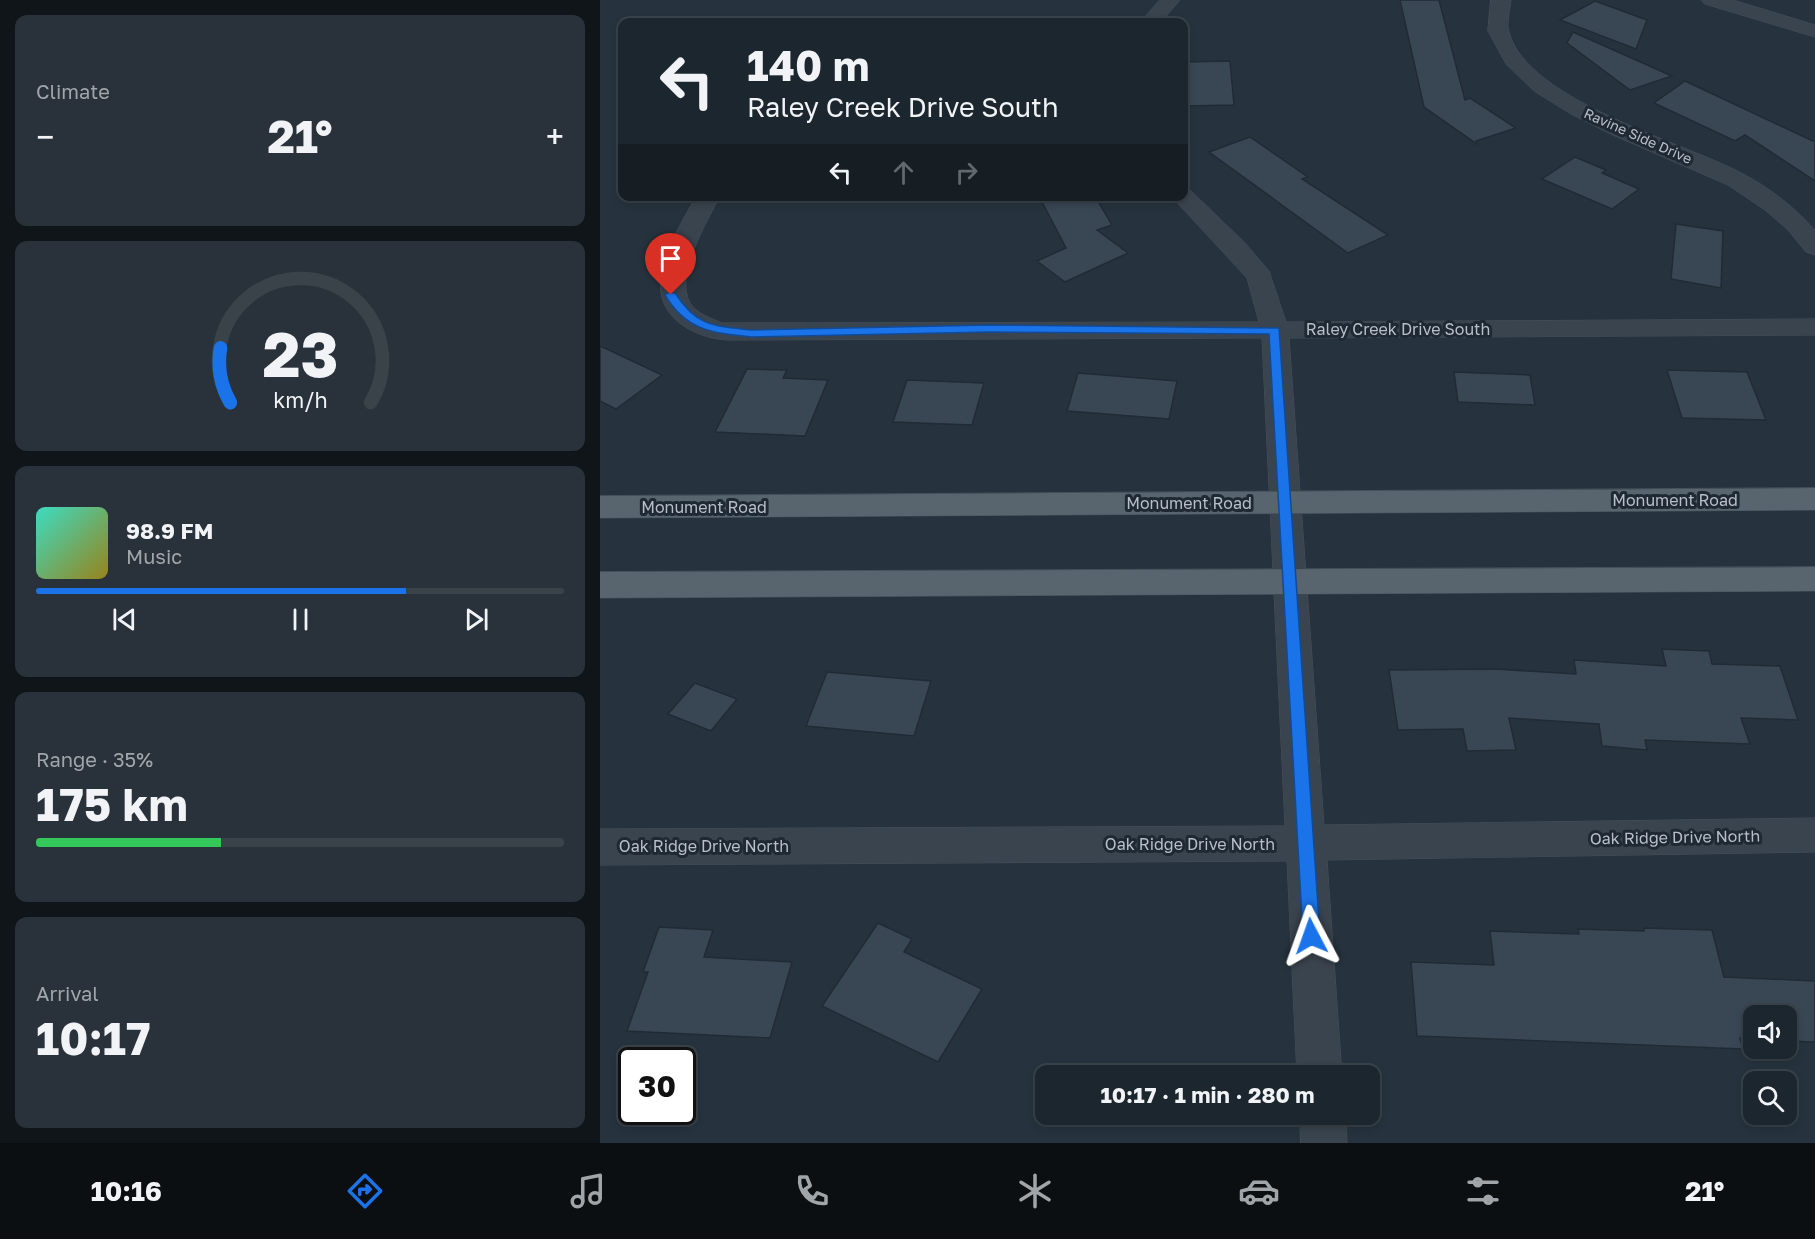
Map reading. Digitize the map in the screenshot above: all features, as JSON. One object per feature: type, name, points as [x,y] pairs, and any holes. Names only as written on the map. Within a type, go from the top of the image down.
[{"type":"main road","name":"Monument Road","points":[[600,507],[1815,499]]},
{"type":"main road","points":[[600,585],[1815,579]]},
{"type":"street","points":[[1154,18],[1170,0]]},
{"type":"street","name":"Ravine Side Drive","points":[[1502,0],[1497,12],[1505,46],[1537,84],[1585,114],[1724,173],[1750,188],[1796,225],[1815,247]]},
{"type":"street","points":[[1712,0],[1815,31]]},
{"type":"street","name":"Raley Creek Drive South","points":[[706,201],[675,268],[671,295],[680,312],[715,330],[752,333],[989,328],[1275,330],[1815,327]]},
{"type":"street","points":[[1188,201],[1236,248],[1260,277],[1275,330],[1288,583],[1319,1065]]},
{"type":"street","name":"Oak Ridge Drive North","points":[[600,847],[1306,843],[1815,835]]},
{"type":"street","points":[[1323,1125],[1324,1143]]},
{"type":"building","points":[[1400,0],[1439,0],[1465,100],[1470,98],[1516,128],[1476,141],[1477,144],[1424,107]]},
{"type":"building","points":[[1595,1],[1647,20],[1636,49],[1560,20]]},
{"type":"building","points":[[1573,32],[1672,76],[1630,90],[1567,43]]},
{"type":"building","points":[[1230,61],[1234,105],[1188,106],[1188,62]]},
{"type":"building","points":[[1685,81],[1815,142],[1815,181],[1745,135],[1735,141],[1654,103]]},
{"type":"building","points":[[1250,137],[1308,177],[1302,179],[1388,235],[1348,253],[1209,152]]},
{"type":"building","points":[[1575,157],[1606,170],[1602,173],[1639,189],[1612,209],[1542,179]]},
{"type":"building","points":[[1042,201],[1098,201],[1112,225],[1097,230],[1128,253],[1065,282],[1037,261],[1066,248]]},
{"type":"building","points":[[1676,224],[1723,231],[1721,288],[1671,279]]},
{"type":"building","points":[[600,346],[662,375],[616,409],[600,401]]},
{"type":"building","points":[[747,369],[787,370],[783,378],[828,380],[805,436],[715,432]]},
{"type":"building","points":[[1667,370],[1747,372],[1766,420],[1682,418]]},
{"type":"building","points":[[1454,372],[1530,375],[1535,405],[1458,402]]},
{"type":"building","points":[[1078,373],[1177,381],[1169,419],[1067,411]]},
{"type":"building","points":[[907,380],[984,383],[972,425],[893,422]]},
{"type":"building","points":[[1662,649],[1709,651],[1712,664],[1780,666],[1798,720],[1741,718],[1750,744],[1645,740],[1647,750],[1602,746],[1599,724],[1509,718],[1516,750],[1467,751],[1463,729],[1398,730],[1389,670],[1496,669],[1576,674],[1574,660],[1666,666]]},
{"type":"building","points":[[827,672],[931,681],[914,736],[806,726]]},
{"type":"building","points":[[695,683],[737,699],[711,731],[668,714]]},
{"type":"building","points":[[878,923],[912,939],[904,952],[982,989],[938,1062],[822,1006]]},
{"type":"building","points":[[659,927],[713,930],[704,957],[792,962],[770,1038],[627,1031],[648,972],[643,972]]},
{"type":"building","points":[[1644,928],[1712,930],[1724,977],[1815,981],[1815,1042],[1797,1041],[1797,1005],[1743,1005],[1743,1038],[1740,1038],[1743,1049],[1417,1036],[1411,962],[1494,965],[1490,931],[1579,934],[1578,929],[1644,931]]},
{"type":"route","points":[[671,295],[680,312],[699,323],[715,330],[752,333],[989,328],[1275,330],[1288,583],[1311,936]]}]
